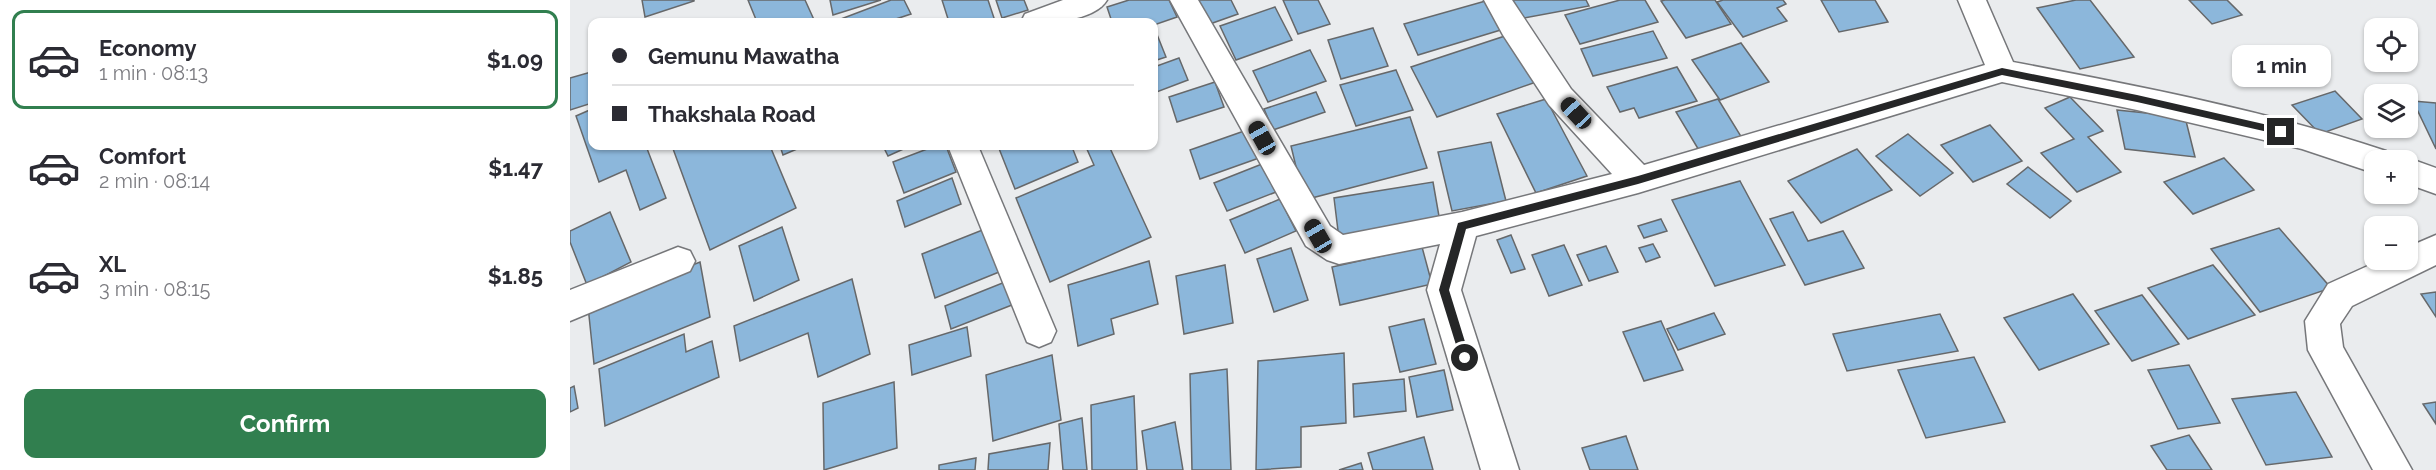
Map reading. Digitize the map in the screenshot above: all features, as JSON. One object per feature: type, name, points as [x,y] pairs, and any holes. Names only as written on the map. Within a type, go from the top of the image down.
[{"type":"street","points":[[1046,18],[1093,0]]},
{"type":"street","points":[[1184,0],[1318,236],[1339,250],[1462,226],[1638,180],[2002,71],[2302,137],[2364,157]]},
{"type":"street","points":[[1498,0],[1513,27],[1560,97],[1638,180]]},
{"type":"street","points":[[1972,0],[2002,71]]},
{"type":"street","points":[[965,150],[1039,332]]},
{"type":"street","points":[[2418,175],[2436,181]]},
{"type":"street","points":[[1462,226],[1444,290],[1500,470]]},
{"type":"street","points":[[2393,470],[2326,350],[2322,321],[2340,295],[2436,249]]},
{"type":"street","points":[[570,306],[678,261]]},
{"type":"building","points":[[642,0],[694,0],[694,1],[645,17]]},
{"type":"building","points":[[748,0],[805,0],[813,18],[755,18]]},
{"type":"building","points":[[830,0],[881,0],[833,15]]},
{"type":"building","points":[[891,0],[904,0],[911,14],[899,18],[844,18]]},
{"type":"building","points":[[942,0],[988,0],[994,18],[948,18]]},
{"type":"building","points":[[996,0],[1024,0],[1028,10],[1002,18]]},
{"type":"building","points":[[1129,0],[1169,0],[1177,17],[1158,24],[1158,18],[1111,18],[1107,7]]},
{"type":"building","points":[[1195,0],[1231,0],[1238,14],[1207,25]]},
{"type":"building","points":[[1283,0],[1318,0],[1330,24],[1298,34]]},
{"type":"building","points":[[1489,0],[1504,29],[1418,55],[1404,24]]},
{"type":"building","points":[[1512,0],[1586,0],[1589,6],[1519,19]]},
{"type":"building","points":[[1620,0],[1645,0],[1658,22],[1580,44],[1565,15]]},
{"type":"building","points":[[1715,0],[1731,24],[1686,38],[1661,1]]},
{"type":"building","points":[[1723,0],[1783,0],[1786,4],[1777,8],[1787,21],[1743,37],[1717,2]]},
{"type":"building","points":[[1821,0],[1875,0],[1888,22],[1839,32]]},
{"type":"building","points":[[2076,0],[2090,0],[2134,57],[2080,69],[2037,8]]},
{"type":"building","points":[[2189,0],[2227,0],[2242,15],[2212,24]]},
{"type":"building","points":[[1275,7],[1292,40],[1236,60],[1220,26]]},
{"type":"building","points":[[1373,28],[1388,66],[1341,79],[1328,40]]},
{"type":"building","points":[[1653,31],[1667,58],[1593,76],[1581,49]]},
{"type":"building","points":[[1508,35],[1536,82],[1437,117],[1411,67]]},
{"type":"building","points":[[1158,37],[1166,57],[1158,60]]},
{"type":"building","points":[[1741,43],[1769,82],[1720,100],[1692,60]]},
{"type":"building","points":[[1310,50],[1326,81],[1268,102],[1253,71]]},
{"type":"building","points":[[1179,58],[1188,80],[1158,91],[1158,66]]},
{"type":"building","points":[[1677,67],[1697,101],[1639,118],[1634,108],[1620,112],[1607,87]]},
{"type":"building","points":[[1396,70],[1413,110],[1356,126],[1340,85]]},
{"type":"building","points":[[588,73],[588,104],[570,110],[570,78]]},
{"type":"building","points":[[1215,82],[1224,107],[1177,122],[1169,97]]},
{"type":"building","points":[[2335,91],[2362,119],[2320,134],[2292,105]]},
{"type":"building","points":[[1316,92],[1325,112],[1273,130],[1264,109]]},
{"type":"building","points":[[2070,97],[2103,131],[2088,137],[2121,172],[2077,192],[2041,153],[2074,139],[2045,108]]},
{"type":"building","points":[[1546,99],[1587,176],[1536,193],[1497,114]]},
{"type":"building","points":[[1718,99],[1742,138],[1700,152],[1676,112]]},
{"type":"building","points":[[2418,101],[2436,103],[2436,149],[2418,111]]},
{"type":"building","points":[[2117,110],[2185,117],[2195,157],[2125,149]]},
{"type":"building","points":[[588,111],[588,150],[648,150],[666,198],[640,210],[626,170],[599,182],[576,116]]},
{"type":"building","points":[[1410,117],[1427,168],[1304,200],[1291,146]]},
{"type":"building","points":[[1990,125],[2022,161],[1973,182],[1941,145]]},
{"type":"building","points":[[1247,130],[1259,158],[1200,179],[1190,150]]},
{"type":"building","points":[[1908,134],[1953,173],[1920,196],[1876,156]]},
{"type":"building","points":[[1491,142],[1506,201],[1452,211],[1438,152]]},
{"type":"building","points":[[1857,149],[1892,190],[1821,223],[1788,181]]},
{"type":"building","points":[[673,150],[772,150],[796,208],[710,250]]},
{"type":"building","points":[[781,150],[795,150],[783,155]]},
{"type":"building","points":[[885,150],[901,150],[888,156]]},
{"type":"building","points":[[924,150],[948,150],[956,172],[904,193],[893,162]]},
{"type":"building","points":[[1000,150],[1073,150],[1078,162],[1015,189]]},
{"type":"building","points":[[1087,150],[1111,150],[1151,237],[1050,282],[1016,198],[1094,165]]},
{"type":"building","points":[[2224,158],[2254,190],[2193,214],[2164,182]]},
{"type":"building","points":[[1262,164],[1276,192],[1227,211],[1214,183]]},
{"type":"building","points":[[2028,167],[2071,201],[2050,218],[2007,184]]},
{"type":"building","points":[[952,178],[961,204],[905,227],[897,201]]},
{"type":"building","points":[[1740,181],[1785,265],[1715,286],[1672,200]]},
{"type":"building","points":[[1433,182],[1440,222],[1339,239],[1334,198]]},
{"type":"building","points":[[1280,199],[1296,231],[1245,253],[1230,220]]},
{"type":"building","points":[[610,212],[631,262],[587,285],[570,242],[570,231]]},
{"type":"building","points":[[1793,212],[1808,241],[1843,231],[1864,268],[1805,285],[1770,219]]},
{"type":"building","points":[[1661,219],[1667,231],[1644,238],[1638,226]]},
{"type":"building","points":[[782,227],[799,280],[754,301],[739,246]]},
{"type":"building","points":[[990,227],[1004,270],[935,298],[922,254]]},
{"type":"building","points":[[2279,228],[2331,288],[2260,312],[2211,249]]},
{"type":"building","points":[[1511,235],[1525,269],[1511,273],[1497,240]]},
{"type":"building","points":[[1653,244],[1660,257],[1646,262],[1639,248]]},
{"type":"building","points":[[1564,245],[1582,285],[1549,296],[1532,255]]},
{"type":"building","points":[[1606,246],[1618,272],[1589,281],[1577,255]]},
{"type":"building","points":[[1422,247],[1432,284],[1340,305],[1332,267]]},
{"type":"building","points":[[1291,248],[1308,300],[1274,312],[1257,259]]},
{"type":"building","points":[[1149,261],[1158,304],[1111,319],[1114,334],[1078,346],[1068,285]]},
{"type":"building","points":[[700,262],[710,317],[594,364],[588,306]]},
{"type":"building","points":[[1225,265],[1233,323],[1184,334],[1176,276]]},
{"type":"building","points":[[2213,265],[2255,315],[2188,339],[2148,288]]},
{"type":"building","points":[[852,279],[870,354],[818,377],[808,333],[740,361],[734,326]]},
{"type":"building","points":[[1010,280],[1017,303],[951,329],[945,306]]},
{"type":"building","points":[[2436,292],[2436,317],[2421,294]]},
{"type":"building","points":[[2073,294],[2109,344],[2039,370],[2004,318]]},
{"type":"building","points":[[2142,295],[2179,344],[2132,361],[2095,311]]},
{"type":"building","points":[[1714,313],[1725,334],[1678,350],[1667,329]]},
{"type":"building","points":[[1940,314],[1958,351],[1847,371],[1833,334]]},
{"type":"building","points":[[1424,319],[1436,364],[1400,372],[1389,327]]},
{"type":"building","points":[[1661,321],[1683,370],[1644,381],[1623,332]]},
{"type":"building","points":[[967,327],[971,356],[912,375],[909,345]]},
{"type":"building","points":[[684,334],[686,352],[712,341],[719,377],[605,426],[599,369]]},
{"type":"building","points":[[1344,353],[1346,423],[1301,427],[1301,467],[1256,470],[1258,361]]},
{"type":"building","points":[[1052,355],[1061,420],[993,441],[986,375]]},
{"type":"building","points":[[1974,357],[2005,422],[1926,438],[1898,370]]},
{"type":"building","points":[[2189,365],[2220,423],[2178,429],[2148,370]]},
{"type":"building","points":[[1227,369],[1231,470],[1192,470],[1190,374]]},
{"type":"building","points":[[1444,370],[1453,410],[1417,417],[1409,377]]},
{"type":"building","points":[[1404,379],[1406,411],[1354,417],[1353,384]]},
{"type":"building","points":[[894,382],[897,448],[824,470],[823,403]]},
{"type":"building","points":[[574,386],[578,408],[570,412],[570,388]]},
{"type":"building","points":[[2296,392],[2332,457],[2266,465],[2232,399]]},
{"type":"building","points":[[1134,396],[1137,470],[1092,470],[1091,405]]},
{"type":"building","points":[[2436,402],[2436,424],[2423,404]]},
{"type":"building","points":[[1082,418],[1087,470],[1063,470],[1059,424]]},
{"type":"building","points":[[1175,422],[1183,470],[1147,470],[1142,431]]},
{"type":"building","points":[[2189,435],[2212,470],[2167,470],[2151,446]]},
{"type":"building","points":[[1626,436],[1638,470],[1590,470],[1582,448]]},
{"type":"building","points":[[1424,437],[1433,470],[1373,470],[1368,453]]},
{"type":"building","points":[[1050,443],[1048,470],[988,470],[989,454]]},
{"type":"building","points":[[976,458],[975,470],[939,470],[939,465]]},
{"type":"building","points":[[1361,463],[1363,470],[1339,470]]},
{"type":"route","points":[[1465,358],[1444,290],[1462,226],[1638,180],[2002,71],[2281,132]]}]
